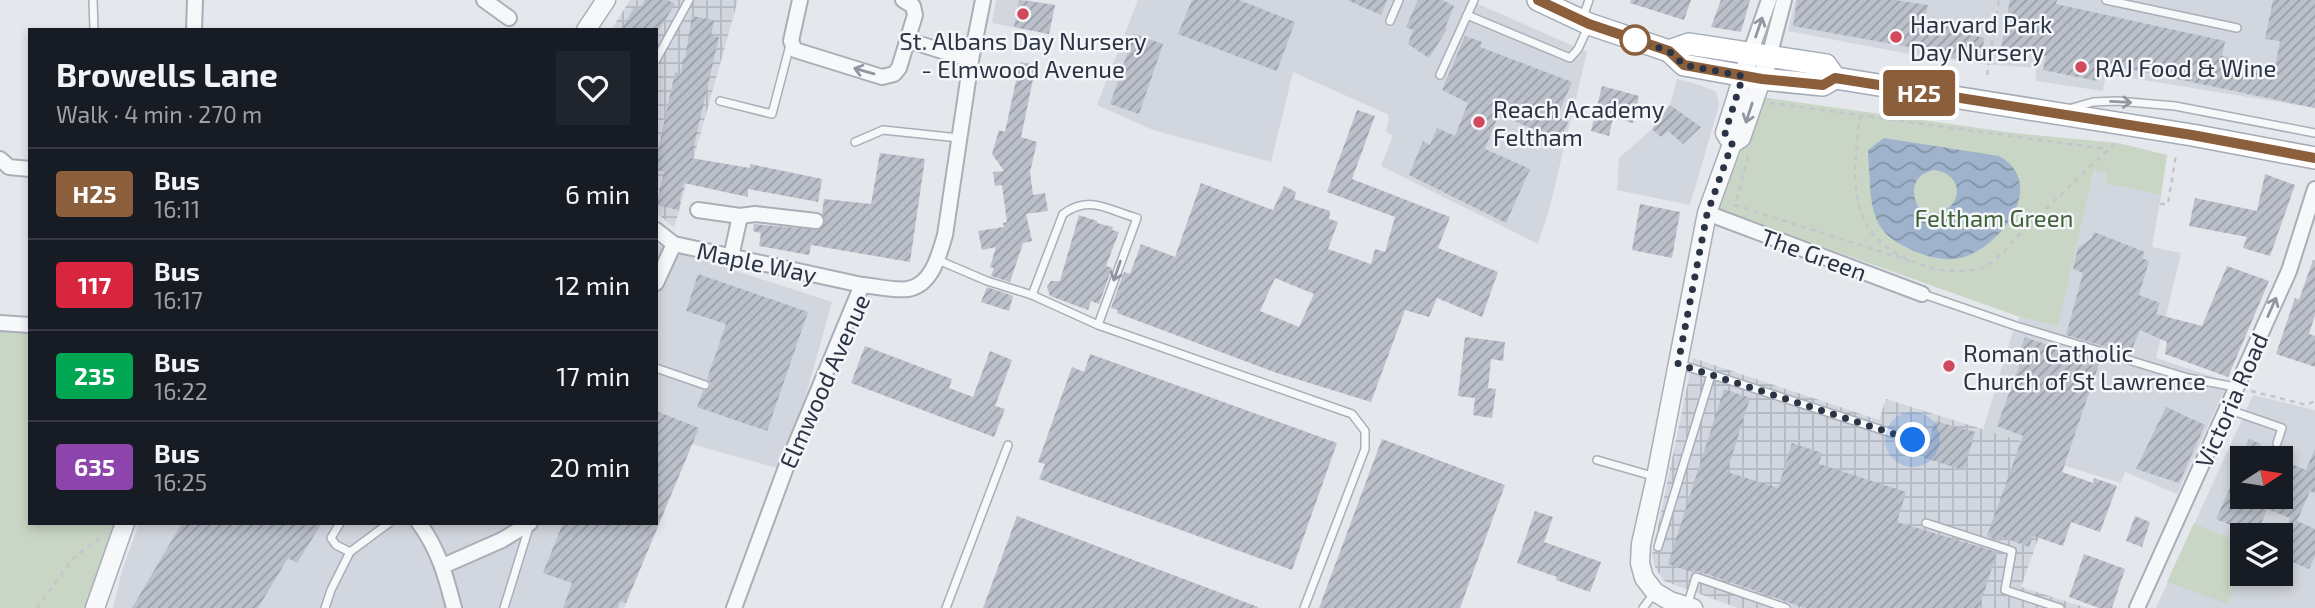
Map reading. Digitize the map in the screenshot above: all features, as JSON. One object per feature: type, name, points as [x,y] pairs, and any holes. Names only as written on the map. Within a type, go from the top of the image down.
[{"type":"main road","points":[[1538,0],[1585,23],[1669,51],[1684,65],[1752,77],[1823,85],[1835,78],[2192,135],[2315,158]]},
{"type":"main road","points":[[1669,51],[1689,44],[1826,65],[1835,78]]},
{"type":"street","points":[[194,28],[195,0]]},
{"type":"street","points":[[484,0],[509,18]]},
{"type":"street","points":[[587,28],[606,0]]},
{"type":"street","points":[[800,0],[791,41],[794,50],[882,76],[894,74],[899,68],[915,15],[914,6],[903,0]]},
{"type":"street","name":"Elmwood Avenue","points":[[734,608],[785,470],[862,285],[907,289],[922,283],[938,260],[945,235],[971,60],[983,0]]},
{"type":"street","points":[[1760,55],[1769,0]]},
{"type":"street","points":[[1690,607],[1670,601],[1655,592],[1644,578],[1640,563],[1641,544],[1707,214],[1732,144],[1741,138],[1752,77],[1784,0]]},
{"type":"street","points":[[907,40],[971,60]]},
{"type":"street","points":[[0,159],[9,167],[24,169]]},
{"type":"street","name":"Victoria Road","points":[[2137,608],[2289,271],[2315,188]]},
{"type":"street","points":[[698,210],[816,221]]},
{"type":"street","name":"The Green","points":[[1707,214],[1922,294]]},
{"type":"street","points":[[731,257],[740,216]]},
{"type":"street","name":"Maple Way","points":[[658,232],[674,244],[862,285]]},
{"type":"street","points":[[658,279],[674,244]]},
{"type":"street","points":[[0,323],[28,325]]},
{"type":"street","points":[[420,525],[443,565],[454,608]]},
{"type":"street","points":[[443,565],[502,540],[527,525]]},
{"type":"street","points":[[95,608],[118,526]]},
{"type":"lane","points":[[93,0],[94,28]]},
{"type":"lane","points":[[658,56],[689,0]]},
{"type":"lane","points":[[1390,21],[1399,0]]},
{"type":"lane","points":[[1440,75],[1474,0]]},
{"type":"lane","points":[[1467,15],[1570,58],[1578,49],[1589,0]]},
{"type":"lane","points":[[2106,0],[2237,28]]},
{"type":"lane","points":[[720,101],[772,114],[791,41]]},
{"type":"lane","points":[[2055,114],[2093,102],[2117,101],[2175,106],[2315,133]]},
{"type":"lane","points":[[855,142],[883,130],[959,138]]},
{"type":"lane","points":[[1032,295],[1063,214],[1073,207],[1096,204],[1137,218],[1098,325]]},
{"type":"lane","points":[[938,260],[987,281],[1032,295],[1098,325],[1352,414],[1365,431],[1365,449],[1304,608]]},
{"type":"lane","points":[[1922,294],[2015,327],[2188,378],[2236,387]]},
{"type":"lane","points":[[1678,364],[1913,440]]},
{"type":"lane","points":[[658,369],[705,385]]},
{"type":"lane","points":[[1658,547],[1711,375]]},
{"type":"lane","points":[[2227,409],[2282,428],[2277,443]]},
{"type":"lane","points":[[946,608],[1008,444]]},
{"type":"lane","points":[[1597,460],[1656,477]]},
{"type":"lane","points":[[1926,523],[2012,551],[2005,590],[2060,608]]},
{"type":"lane","points":[[339,525],[331,538],[336,545],[350,552]]},
{"type":"lane","points":[[325,608],[350,552],[386,525]]},
{"type":"lane","points":[[504,608],[529,525]]},
{"type":"lane","points":[[1690,607],[1696,577],[1786,608]]},
{"type":"lane","points":[[1643,608],[1655,592]]},
{"type":"path","points":[[1987,75],[1999,0]]},
{"type":"path","points":[[1761,101],[2108,150]]},
{"type":"path","points":[[1860,115],[1854,175],[1865,225],[1880,243],[1919,264]]},
{"type":"path","points":[[1748,154],[1735,205],[1945,272],[1987,266],[2118,141]]},
{"type":"path","points":[[2160,204],[2168,204],[2176,154]]},
{"type":"path","points":[[2236,387],[2307,405],[2315,401]]},
{"type":"path","points":[[37,608],[73,558],[118,526]]},
{"type":"shaded area","points":[[630,0],[738,0],[674,228],[658,214],[658,28],[612,28]]},
{"type":"shaded area","name":"St. Albans Day Nursery - Elmwood Avenue","points":[[996,0],[1028,0],[1055,5],[1049,34],[992,23]]},
{"type":"shaded area","name":"Reach Academy Feltham","points":[[1138,0],[1469,0],[1587,52],[1549,210],[1538,244],[1381,166],[1393,136],[1386,132],[1389,115],[1293,72],[1271,162],[1153,130],[1097,105]]},
{"type":"shaded area","points":[[1795,0],[2315,0],[2315,108],[2106,74],[2103,91],[2036,81],[2036,68],[1915,55],[1788,31]]},
{"type":"shaded area","points":[[1677,79],[1716,92],[1719,105],[1690,205],[1617,190],[1619,158],[1652,129],[1670,105]]},
{"type":"shaded area","points":[[2094,170],[2106,172],[2105,183],[2161,195],[2152,247],[2181,253],[2156,358],[2228,382],[2177,494],[2125,472],[2121,483],[2065,466],[2068,456],[1983,430],[2012,334],[2020,317],[2057,325]]},
{"type":"shaded area","points":[[658,246],[832,302],[785,470],[691,444],[658,525]]},
{"type":"shaded area","points":[[1693,358],[1879,420],[1886,399],[2068,456],[2021,587],[2087,608],[1738,608],[1664,581],[1655,567],[1652,555]]},
{"type":"shaded area","points":[[2253,395],[2315,410],[2315,608],[2156,608]]},
{"type":"shaded area","points":[[138,525],[658,525],[624,608],[113,608],[122,571]]},
{"type":"green space","name":"Feltham Green","points":[[1761,97],[2014,133],[2118,143],[2167,155],[2161,195],[2105,183],[2106,173],[2094,170],[2058,326],[2020,317],[1719,210]]},
{"type":"green space","points":[[0,323],[28,325],[28,525],[124,525],[95,608],[0,608]]},
{"type":"green space","points":[[2194,523],[2230,539],[2230,586],[2236,586],[2228,604],[2167,582]]},
{"type":"water","points":[[1884,138],[1999,156],[2014,169],[2020,184],[2019,201],[2000,233],[1970,255],[1948,259],[1922,254],[1892,239],[1880,226],[1871,200],[1868,150]],"holes":[[[1934,170],[1952,178],[1956,185],[1955,200],[1942,211],[1931,214],[1918,206],[1914,194],[1915,183],[1927,172]]]},
{"type":"building","points":[[645,0],[668,0],[675,4],[659,30],[622,28],[635,6],[640,9]]},
{"type":"building","name":"St. Albans Day Nursery - Elmwood Avenue","points":[[1019,0],[1055,5],[1049,34],[1014,27]]},
{"type":"building","points":[[1192,0],[1239,0],[1295,22],[1277,71],[1178,34]]},
{"type":"building","points":[[1347,0],[1387,0],[1381,15]]},
{"type":"building","points":[[1418,0],[1442,0],[1454,6],[1445,28],[1447,29],[1429,58],[1408,44],[1413,30],[1406,27]]},
{"type":"building","points":[[1631,0],[1691,0],[1684,20],[1630,3]]},
{"type":"building","points":[[1721,0],[1750,0],[1741,32],[1711,27]]},
{"type":"building","points":[[1797,0],[1895,0],[1928,5],[1924,23],[1977,31],[1976,36],[1984,38],[1981,63],[1919,53],[1920,49],[1793,26]]},
{"type":"building","points":[[2010,0],[2057,0],[2056,4],[2225,41],[2222,56],[2275,67],[2280,41],[2265,39],[2273,0],[2315,0],[2315,108],[2100,63],[2097,81],[2043,70],[2046,56],[2001,48]]},
{"type":"building","points":[[692,16],[714,20],[711,36],[719,37],[691,158],[750,168],[750,164],[822,179],[818,202],[748,189],[748,197],[684,183],[678,210],[658,205],[664,172],[658,170],[658,151],[675,72],[681,74],[683,58],[685,59]]},
{"type":"building","points":[[1134,34],[1163,44],[1139,114],[1110,104]]},
{"type":"building","points":[[1465,36],[1482,42],[1480,47],[1572,82],[1557,117],[1568,122],[1560,141],[1499,114],[1485,149],[1530,169],[1506,223],[1409,175],[1423,141],[1430,145],[1437,128],[1455,136],[1468,103],[1442,90]]},
{"type":"building","points":[[1020,62],[1036,65],[1021,137],[1037,142],[1030,172],[1033,195],[1045,193],[1048,211],[1026,214],[1032,241],[1023,243],[1010,282],[991,276],[994,268],[990,267],[996,247],[982,250],[978,231],[1004,227],[1003,223],[1007,222],[1002,185],[995,186],[993,172],[1004,171],[992,154],[999,130],[1005,132]]},
{"type":"building","points":[[1602,86],[1639,96],[1633,123],[1613,118],[1609,136],[1591,131]]},
{"type":"building","points":[[1670,105],[1701,127],[1683,144],[1668,131],[1661,137],[1652,129]]},
{"type":"building","points":[[1357,110],[1375,116],[1352,179],[1450,217],[1438,248],[1498,272],[1482,317],[1437,298],[1429,317],[1405,310],[1371,402],[1277,373],[1117,313],[1118,310],[1111,308],[1124,272],[1130,274],[1141,244],[1175,257],[1201,183],[1273,210],[1284,186],[1296,192],[1294,199],[1330,211],[1329,219],[1338,222],[1328,249],[1371,264],[1375,249],[1385,252],[1395,217],[1327,192]],"holes":[[[1275,278],[1314,294],[1299,327],[1260,311]]]},
{"type":"building","points":[[880,153],[925,159],[910,262],[811,245],[809,255],[759,246],[761,233],[753,231],[754,224],[819,230],[825,223],[822,214],[824,199],[871,204]]},
{"type":"building","points":[[2265,174],[2295,185],[2270,256],[2243,248],[2247,237],[2189,226],[2195,198],[2257,211]]},
{"type":"building","points":[[1640,204],[1680,212],[1672,258],[1632,250]]},
{"type":"building","points":[[1079,215],[1113,227],[1112,230],[1119,232],[1106,266],[1112,268],[1099,304],[1091,301],[1088,310],[1050,296],[1047,287],[1051,281],[1060,281]]},
{"type":"building","points":[[2094,232],[2145,252],[2142,258],[2149,261],[2139,295],[2160,303],[2156,314],[2202,326],[2227,266],[2269,281],[2228,377],[2165,354],[2167,342],[2140,330],[2130,354],[2066,335],[2083,273],[2073,269],[2078,248],[2092,238]]},
{"type":"building","points":[[2313,260],[2315,315],[2309,334],[2315,336],[2315,367],[2276,354],[2295,298],[2299,300]]},
{"type":"building","points":[[698,274],[808,312],[767,431],[697,407],[703,391],[710,388],[711,383],[707,379],[726,324],[686,311]]},
{"type":"building","points":[[987,287],[1013,296],[1009,311],[981,302]]},
{"type":"building","points":[[1465,337],[1505,342],[1503,361],[1491,359],[1488,388],[1496,389],[1492,418],[1473,415],[1475,398],[1458,396]]},
{"type":"building","points":[[2025,337],[2062,350],[2063,347],[2101,358],[2062,472],[2093,483],[2094,478],[2117,486],[2100,532],[2071,522],[2063,546],[2033,536],[2029,547],[2002,537],[2000,541],[1987,536],[2023,436],[1997,426],[2020,363],[2016,362]]},
{"type":"building","points":[[865,346],[952,379],[949,388],[973,397],[990,351],[1012,360],[995,406],[1005,409],[994,437],[851,383]]},
{"type":"building","points":[[1090,354],[1337,443],[1292,570],[1039,479],[1045,464],[1038,462],[1072,367],[1084,372]]},
{"type":"building","points":[[1724,389],[1750,398],[1727,472],[1778,488],[1792,443],[1822,453],[1819,464],[1906,492],[1897,522],[1997,552],[1979,608],[1805,608],[1698,571],[1692,572],[1668,564]]},
{"type":"building","points":[[2166,407],[2205,425],[2179,483],[2136,469]]},
{"type":"building","points":[[658,412],[699,428],[626,603],[620,601],[618,608],[563,608],[572,583],[543,573],[562,525],[658,525]]},
{"type":"building","points":[[1935,421],[1975,432],[1964,470],[1924,458]]},
{"type":"building","points":[[1382,439],[1505,485],[1460,608],[1319,608]]},
{"type":"building","points":[[2249,439],[2261,444],[2260,446],[2246,446]]},
{"type":"building","points":[[2315,449],[2315,493],[2310,491],[2297,521],[2315,529],[2315,556],[2309,569],[2293,562],[2293,523],[2288,523],[2290,518],[2267,509],[2293,509],[2293,464],[2306,470]]},
{"type":"building","points":[[2230,488],[2230,509],[2267,509],[2261,523],[2230,525],[2216,519]]},
{"type":"building","points":[[1535,511],[1553,517],[1544,542],[1601,562],[1590,592],[1517,563]]},
{"type":"building","points":[[1017,516],[1258,607],[1258,608],[983,608]]},
{"type":"building","points":[[2135,516],[2150,522],[2142,547],[2126,541]]},
{"type":"building","points":[[181,525],[321,525],[297,563],[288,558],[258,608],[132,608]]},
{"type":"building","points":[[2084,554],[2125,569],[2112,608],[2099,608],[2069,597]]},
{"type":"bus line","name":"H25","points":[[1538,0],[1589,24],[1669,51],[1684,65],[1762,79],[1823,85],[1835,78],[2192,135],[2315,158]]},
{"type":"place","name":"St. Albans Day Nursery - Elmwood Avenue","points":[[1023,14]]},
{"type":"place","name":"Harvard Park Day Nursery","points":[[1896,37]]},
{"type":"place","name":"RAJ Food & Wine","points":[[2081,67]]},
{"type":"place","name":"Reach Academy Feltham","points":[[1479,122]]},
{"type":"place","name":"Roman Catholic Church of St Lawrence","points":[[1949,366]]},
{"type":"route","points":[[1635,40],[1669,51],[1684,65],[1743,76],[1725,133],[1732,144],[1707,214],[1678,364],[1913,440]]}]
